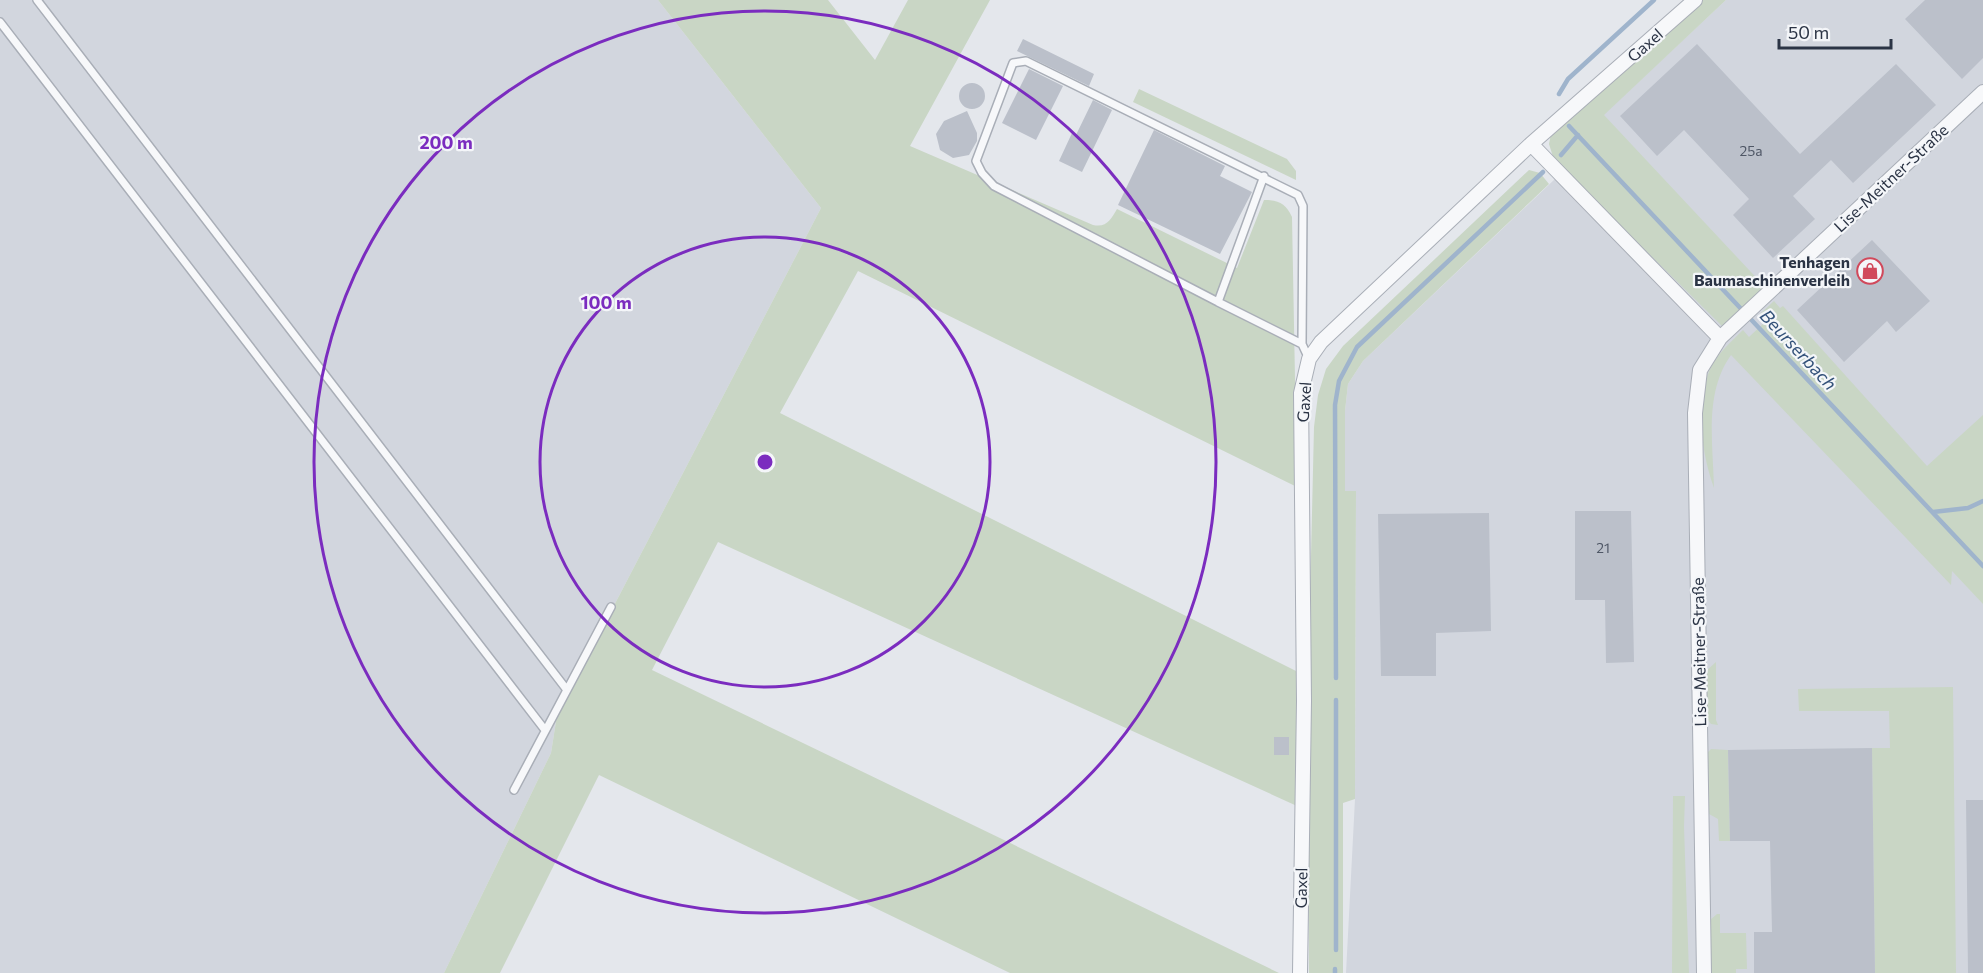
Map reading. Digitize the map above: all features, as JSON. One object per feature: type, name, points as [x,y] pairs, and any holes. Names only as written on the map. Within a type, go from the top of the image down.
[{"type":"street","name":"Gaxel","points":[[1300,973],[1304,701],[1301,393],[1309,359],[1321,342],[1531,144],[1695,0]]},
{"type":"street","name":"Lise-Meitner-Straße","points":[[1704,973],[1695,413],[1700,370],[1720,338],[1983,92]]},
{"type":"street","points":[[1531,144],[1720,338]]},
{"type":"lane","points":[[37,0],[567,690]]},
{"type":"lane","points":[[0,22],[545,730]]},
{"type":"lane","points":[[1302,344],[994,186],[981,173],[976,161],[1013,63],[1019,60],[1026,61],[1292,190],[1303,206],[1302,344],[1309,359]]},
{"type":"lane","points":[[1218,302],[1264,176]]},
{"type":"lane","points":[[514,790],[611,607]]},
{"type":"shaded area","points":[[0,0],[658,0],[821,208],[557,715],[551,753],[444,973],[0,973]]},
{"type":"shaded area","points":[[1726,0],[1983,0],[1983,973],[1346,973],[1355,799],[1356,492],[1345,491],[1345,411],[1348,384],[1363,361],[1555,179],[1603,115]]},
{"type":"green space","points":[[658,0],[828,0],[875,60],[908,0],[990,0],[910,146],[1093,225],[1105,224],[1117,209],[1237,268],[1264,200],[1281,204],[1290,213],[1292,217],[1297,487],[858,271],[780,413],[1298,672],[1297,806],[718,542],[652,670],[1279,973],[1010,973],[599,775],[500,973],[444,973],[551,753],[557,715],[821,208]]},
{"type":"green space","points":[[1703,0],[1726,0],[1604,115],[1765,287],[1722,326],[1554,160],[1549,144],[1551,134]]},
{"type":"green space","points":[[1139,89],[1287,159],[1296,171],[1296,180],[1133,102]]},
{"type":"green space","points":[[1529,170],[1540,173],[1549,184],[1363,361],[1348,384],[1345,411],[1345,491],[1356,491],[1355,799],[1343,803],[1343,973],[1309,973],[1308,685],[1314,427],[1318,395],[1326,369],[1343,346]]},
{"type":"green space","points":[[1774,301],[1780,308],[1783,306],[1927,466],[1983,415],[1983,604],[1952,571],[1951,585],[1731,355],[1722,370],[1713,402],[1714,488],[1709,474],[1701,426],[1706,379],[1712,365],[1726,346],[1743,330],[1749,337],[1766,321],[1760,314]]},
{"type":"green space","points":[[1716,662],[1716,720],[1718,725],[1711,724],[1707,719],[1706,671]]},
{"type":"green space","points":[[1953,687],[1956,973],[1875,973],[1872,748],[1890,748],[1889,711],[1799,711],[1798,689]]},
{"type":"green space","points":[[1711,749],[1728,750],[1730,841],[1719,841],[1718,819],[1709,814],[1708,752]]},
{"type":"green space","points":[[1673,796],[1685,796],[1689,973],[1672,973]]},
{"type":"green space","points":[[1720,914],[1720,933],[1746,933],[1747,969],[1736,969],[1736,973],[1711,973],[1710,920]]},
{"type":"building","points":[[1925,0],[1983,0],[1983,58],[1962,79],[1905,19]]},
{"type":"building","points":[[1023,39],[1094,74],[1089,86],[1017,51]]},
{"type":"building","points":[[1697,44],[1800,154],[1896,64],[1936,105],[1853,183],[1831,160],[1793,196],[1815,219],[1773,258],[1733,215],[1749,199],[1684,130],[1657,156],[1620,116]]},
{"type":"building","points":[[1029,69],[1063,86],[1036,140],[1002,123]]},
{"type":"building","points":[[972,83],[982,86],[985,96],[982,106],[972,109],[962,106],[959,96],[962,86]]},
{"type":"building","points":[[1093,100],[1112,110],[1082,172],[1059,161],[1072,133],[1076,135]]},
{"type":"building","points":[[967,111],[977,133],[977,141],[969,155],[953,158],[940,150],[936,134],[944,121]]},
{"type":"building","points":[[1154,130],[1225,166],[1220,176],[1252,192],[1220,254],[1118,205]]},
{"type":"building","name":"Tenhagen Baumaschinenverleih","points":[[1872,240],[1930,301],[1896,332],[1887,321],[1844,362],[1797,310]]},
{"type":"building","points":[[1575,511],[1631,511],[1634,662],[1606,663],[1605,600],[1575,600]]},
{"type":"building","points":[[1489,513],[1491,631],[1436,633],[1436,676],[1381,676],[1378,514]]},
{"type":"building","points":[[1274,737],[1289,737],[1289,755],[1274,755]]},
{"type":"building","points":[[1872,748],[1875,973],[1754,973],[1754,932],[1772,932],[1770,841],[1730,841],[1728,750]]},
{"type":"building","points":[[1966,800],[1983,800],[1983,973],[1968,973]]},
{"type":"waterway","name":"Beurserbach","points":[[1559,94],[1568,79],[1654,0]]},
{"type":"waterway","name":"Beurserbach","points":[[1569,126],[1983,566]]},
{"type":"waterway","points":[[1561,155],[1578,135]]},
{"type":"waterway","points":[[1336,678],[1335,405],[1339,381],[1357,347],[1543,172]]},
{"type":"waterway","points":[[1933,512],[1968,508],[1983,501]]},
{"type":"waterway","points":[[1336,700],[1336,950]]},
{"type":"place","name":"Tenhagen Baumaschinenverleih","points":[[1870,271]]}]
